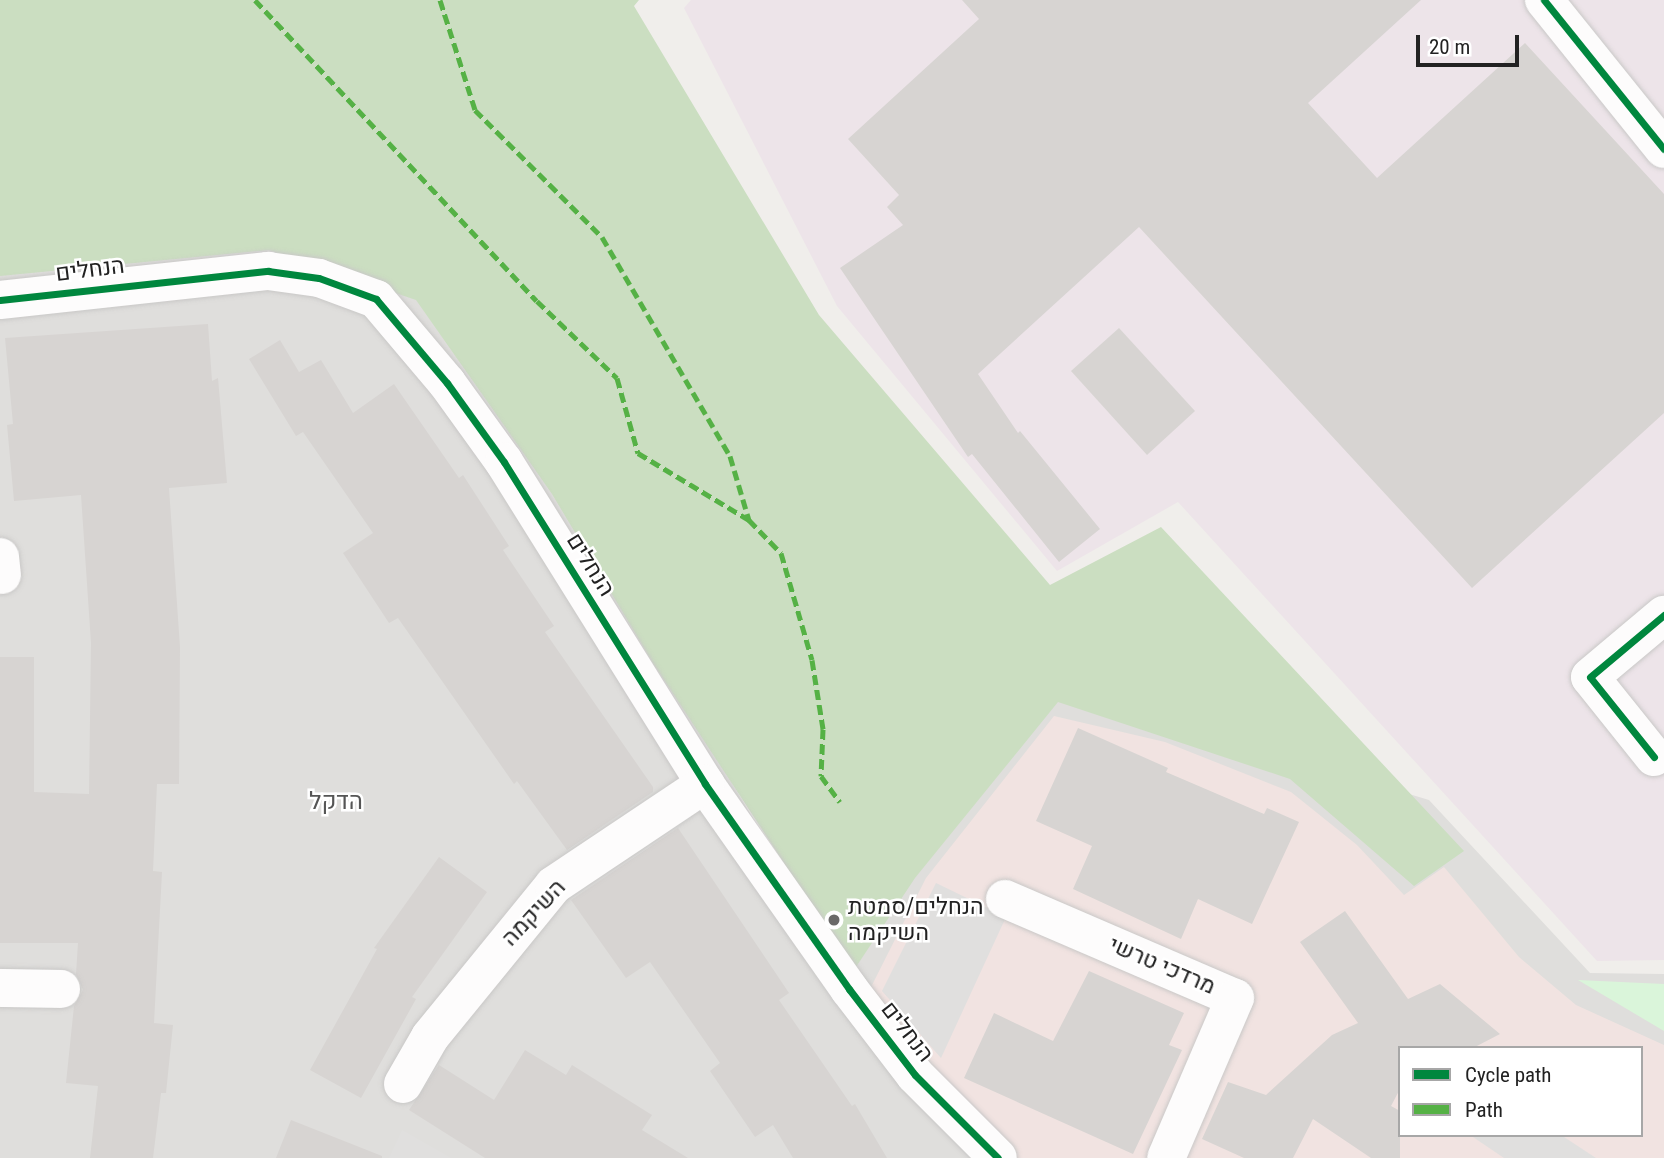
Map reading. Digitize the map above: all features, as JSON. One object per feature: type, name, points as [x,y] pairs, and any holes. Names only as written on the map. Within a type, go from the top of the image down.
[{"type":"street","points":[[1544,0],[1664,149]]},
{"type":"street","name":"הנחלים","points":[[0,300],[268,271],[319,278],[376,299],[447,383],[504,462],[705,784],[849,989],[915,1075],[981,1153]]},
{"type":"street","points":[[1654,757],[1590,677],[1664,615]]},
{"type":"street","name":"השיקמה","points":[[403,1083],[430,1037],[554,885],[705,784]]},
{"type":"street","name":"מרדכי טרשי","points":[[1005,899],[1235,998],[1166,1158]]},
{"type":"street","points":[[0,988],[61,989]]},
{"type":"shaded area","points":[[691,0],[1664,0],[1664,960],[1597,961],[1178,502],[1057,571],[837,306],[684,8]]},
{"type":"shaded area","points":[[395,214],[831,950],[1055,687],[1429,800],[1590,973],[1664,974],[1664,1158],[0,1158],[0,254]]},
{"type":"shaded area","points":[[1054,716],[1165,742],[1291,792],[1357,845],[1404,895],[1444,867],[1519,957],[1576,1005],[1664,1045],[1664,1158],[999,1158],[867,995],[926,878]]},
{"type":"shaded area","points":[[936,883],[1006,917],[941,1058],[882,991]]},
{"type":"shaded area","points":[[402,1130],[451,1158],[389,1158]]},
{"type":"shaded area","points":[[1473,1137],[1564,1137],[1596,1158],[1504,1158]]},
{"type":"green space","points":[[0,0],[639,0],[634,6],[819,315],[1050,585],[1161,527],[1464,851],[1414,886],[1290,779],[1058,702],[915,878],[854,970],[653,663],[552,494],[416,300],[269,250],[0,276]]},
{"type":"green space","points":[[1578,980],[1664,984],[1664,1031]]},
{"type":"building","points":[[962,0],[1421,0],[1308,103],[1377,178],[1525,43],[1664,194],[1664,413],[1472,588],[1139,227],[978,374],[1018,433],[1020,431],[1100,529],[1059,562],[972,454],[968,457],[840,268],[903,225],[887,207],[899,195],[848,139],[979,19]]},
{"type":"building","points":[[208,324],[212,381],[218,378],[227,483],[169,488],[180,647],[179,784],[157,784],[153,871],[162,872],[154,1023],[173,1025],[166,1093],[161,1093],[153,1158],[90,1158],[98,1086],[66,1083],[74,1006],[83,990],[76,974],[78,943],[0,943],[0,657],[34,657],[34,792],[89,794],[91,643],[81,495],[14,501],[7,425],[13,424],[5,338]]},
{"type":"building","points":[[1119,328],[1195,411],[1147,455],[1071,371]]},
{"type":"building","points":[[280,340],[299,372],[321,360],[353,413],[394,384],[459,478],[463,475],[509,546],[503,550],[554,626],[545,632],[653,787],[653,792],[567,850],[517,781],[514,784],[398,618],[389,623],[343,553],[373,533],[303,432],[296,436],[249,359]]},
{"type":"building","points":[[1078,728],[1168,768],[1166,772],[1264,814],[1267,808],[1299,822],[1252,924],[1198,899],[1181,939],[1073,889],[1092,846],[1036,821]]},
{"type":"building","points":[[678,828],[789,993],[779,1000],[852,1106],[855,1104],[887,1158],[793,1158],[773,1125],[755,1137],[710,1071],[720,1063],[650,962],[626,978],[571,900]]},
{"type":"building","points":[[439,857],[487,892],[412,997],[416,999],[361,1098],[310,1070],[377,949],[374,948]]},
{"type":"building","points":[[1345,911],[1408,999],[1440,984],[1500,1034],[1477,1046],[1398,1046],[1398,1093],[1391,1106],[1398,1110],[1400,1158],[1371,1158],[1313,1119],[1293,1158],[1244,1158],[1202,1139],[1228,1082],[1266,1095],[1332,1035],[1358,1023],[1300,942]]},
{"type":"building","points":[[1089,971],[1184,1013],[1169,1045],[1182,1050],[1133,1154],[964,1078],[994,1013],[1053,1041]]},
{"type":"building","points":[[525,1050],[566,1075],[572,1065],[652,1115],[642,1130],[688,1158],[485,1158],[409,1110],[439,1065],[494,1100]]},
{"type":"building","points":[[291,1120],[382,1156],[382,1158],[276,1158]]},
{"type":"marked path","points":[[255,0],[537,301],[617,378],[638,453],[749,520],[781,553],[812,660],[823,729],[821,776],[840,802]]},
{"type":"marked path","points":[[440,0],[475,110],[602,237],[730,456],[749,520]]},
{"type":"cycle path","points":[[1544,0],[1664,149]]},
{"type":"cycle path","points":[[0,300],[268,271],[319,278],[376,299],[447,383],[504,462],[705,784],[849,989],[915,1075],[998,1158]]},
{"type":"cycle path","points":[[1654,757],[1590,677],[1664,615]]},
{"type":"place","name":"הנחלים/סמטת השיקמה","points":[[834,920]]},
{"type":"district","name":"הדקל","points":[[336,802]]}]
